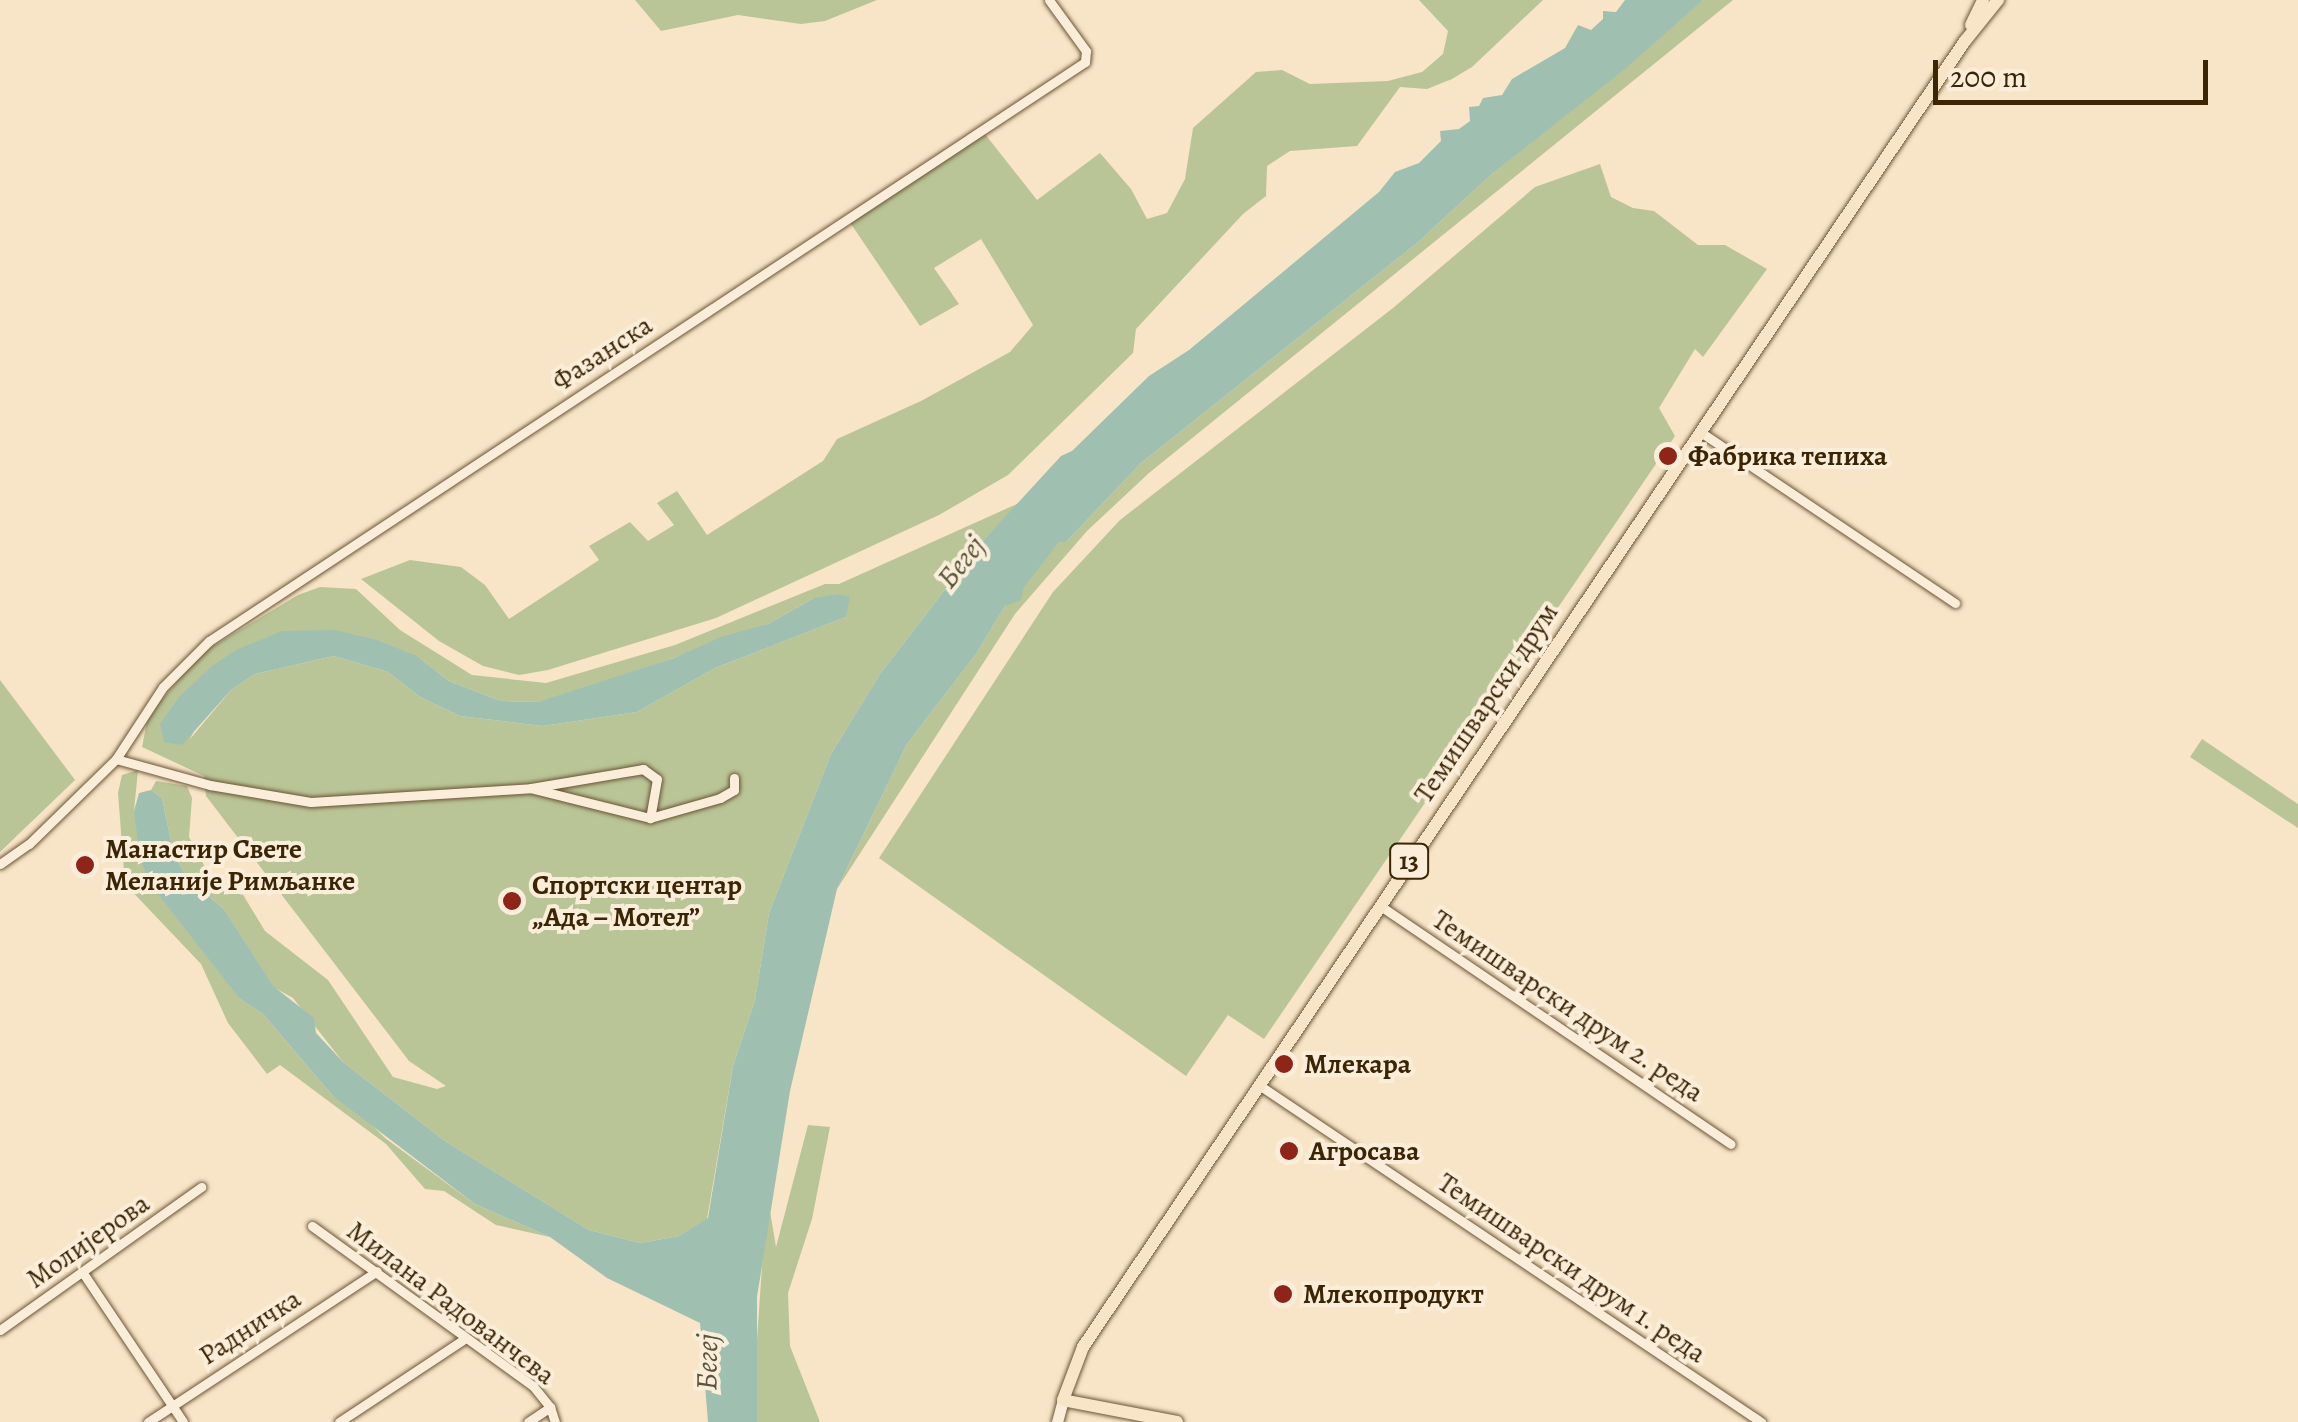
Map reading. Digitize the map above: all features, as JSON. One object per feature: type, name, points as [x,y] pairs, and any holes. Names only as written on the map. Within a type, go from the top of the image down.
[{"type":"main road","name":"Темишварски друм","points":[[1965,40],[1984,0]]},
{"type":"main road","name":"Темишварски друм","points":[[1063,1400],[1082,1346],[1965,40],[1998,0]]},
{"type":"main road","points":[[1057,1422],[1063,1400],[1177,1422]]},
{"type":"street","name":"Фазанска","points":[[116,760],[163,687],[209,641],[1085,62],[1086,52],[1049,0]]},
{"type":"street","points":[[1702,433],[1955,603]]},
{"type":"street","points":[[0,864],[29,844],[116,760],[227,789],[311,802],[531,788],[648,769],[657,778],[650,818]]},
{"type":"street","points":[[531,788],[650,818],[720,798],[734,790],[734,778]]},
{"type":"street","name":"Темишварски друм 2. реда","points":[[1379,905],[1731,1144]]},
{"type":"street","name":"Темишварски друм 1. реда","points":[[1259,1085],[1761,1422]]},
{"type":"street","name":"Молијерова","points":[[0,1330],[202,1187]]},
{"type":"street","name":"Милана Радованчева","points":[[312,1226],[533,1386],[550,1406],[554,1422]]},
{"type":"street","name":"Радничка","points":[[148,1422],[377,1271]]},
{"type":"street","points":[[83,1273],[183,1422]]},
{"type":"street","points":[[340,1422],[466,1338]]},
{"type":"street","points":[[528,1422],[550,1406]]},
{"type":"shaded area","points":[[635,0],[877,0],[825,21],[801,24],[738,15],[661,31]]},
{"type":"shaded area","points":[[1419,0],[1543,0],[1472,67],[1427,89],[1400,87],[1357,146],[1290,151],[1267,166],[1266,196],[1243,214],[1136,329],[1133,353],[1008,475],[939,515],[716,618],[548,670],[519,675],[483,666],[439,641],[361,579],[410,560],[461,567],[485,585],[509,619],[599,560],[589,546],[630,522],[648,541],[674,525],[657,503],[677,491],[707,535],[823,461],[837,439],[921,401],[1010,352],[1033,325],[981,239],[934,268],[959,304],[920,326],[849,221],[985,134],[1037,200],[1100,153],[1131,189],[1147,219],[1167,213],[1185,179],[1193,128],[1256,72],[1282,70],[1310,84],[1388,81],[1422,72],[1443,54],[1448,31]]},
{"type":"shaded area","points":[[1703,0],[1733,0],[1149,473],[1087,531],[1015,614],[837,889],[907,744],[976,654],[1005,606],[1059,542],[1066,542],[1141,463],[1417,243],[1493,173]]},
{"type":"shaded area","points":[[1600,164],[1611,197],[1633,208],[1654,211],[1698,245],[1725,245],[1767,269],[1703,357],[1695,349],[1659,408],[1675,436],[1264,1039],[1228,1015],[1186,1076],[879,858],[1053,592],[1120,520],[1393,308],[1535,187]]},
{"type":"shaded area","points":[[1019,503],[980,544],[880,674],[831,754],[769,913],[755,1000],[733,1066],[707,1219],[679,1236],[640,1243],[589,1230],[445,1141],[343,1062],[293,998],[273,987],[224,909],[189,880],[174,855],[162,798],[151,790],[156,781],[187,786],[192,798],[189,837],[214,884],[242,893],[265,931],[328,980],[393,1077],[437,1089],[446,1086],[409,1061],[206,796],[204,776],[142,747],[148,716],[200,654],[298,595],[320,587],[356,589],[400,630],[472,675],[546,683],[675,645],[825,584],[839,584]],"holes":[[[814,598],[846,617],[715,668],[637,712],[543,726],[460,716],[420,697],[388,672],[334,656],[255,674],[231,690],[190,739],[236,650],[417,656],[449,681],[501,701],[538,702],[576,693],[768,624]]]},
{"type":"shaded area","points":[[0,680],[75,780],[0,852]]},
{"type":"shaded area","points":[[2202,739],[2298,804],[2298,828],[2190,757]]},
{"type":"shaded area","points":[[138,770],[134,811],[240,999],[263,1014],[333,1096],[360,1113],[385,1138],[475,1204],[550,1237],[496,1225],[444,1191],[425,1189],[386,1144],[280,1065],[267,1074],[228,1023],[201,964],[125,884],[118,793],[122,775]]},
{"type":"shaded area","points":[[808,1125],[830,1127],[812,1219],[788,1293],[790,1346],[820,1422],[757,1422],[754,1384],[763,1251],[770,1211],[776,1247]]},
{"type":"water","name":"Бегеј","points":[[1625,0],[1703,0],[1625,69],[1493,173],[1417,243],[1141,463],[1066,542],[1059,542],[1024,587],[1021,600],[1005,606],[976,654],[907,744],[837,889],[790,1091],[757,1297],[757,1422],[708,1422],[700,1323],[607,1278],[550,1237],[475,1204],[333,1096],[263,1014],[240,999],[150,884],[140,858],[134,811],[139,793],[151,790],[162,798],[174,855],[189,880],[224,909],[273,986],[314,1018],[316,1033],[343,1062],[445,1141],[589,1230],[640,1243],[679,1236],[708,1218],[733,1066],[755,1000],[769,913],[831,754],[880,674],[980,544],[1061,456],[1072,451],[1149,376],[1189,350],[1379,192],[1395,172],[1419,163],[1441,141],[1440,131],[1459,129],[1470,121],[1469,107],[1479,106],[1483,98],[1502,95],[1512,79],[1565,48],[1578,25],[1591,30],[1603,19],[1603,11],[1616,12]]},
{"type":"water","points":[[838,594],[850,597],[846,617],[715,668],[637,712],[543,726],[460,716],[420,697],[388,672],[334,656],[255,674],[231,690],[182,745],[164,742],[160,724],[180,696],[212,666],[236,650],[282,631],[335,630],[377,640],[417,656],[449,681],[480,693],[501,701],[538,702],[674,658],[721,637],[768,624],[814,598]]},
{"type":"place","name":"Фабрика тепиха","points":[[1668,456]]},
{"type":"place","name":"Манастир Свете Меланије Римљанке","points":[[85,865]]},
{"type":"place","name":"Спортски центар „Ада – Мотел”","points":[[512,901]]},
{"type":"place","name":"Млекара","points":[[1284,1064]]},
{"type":"place","name":"Агросава","points":[[1289,1151]]},
{"type":"place","name":"Млекопродукт","points":[[1283,1294]]}]
